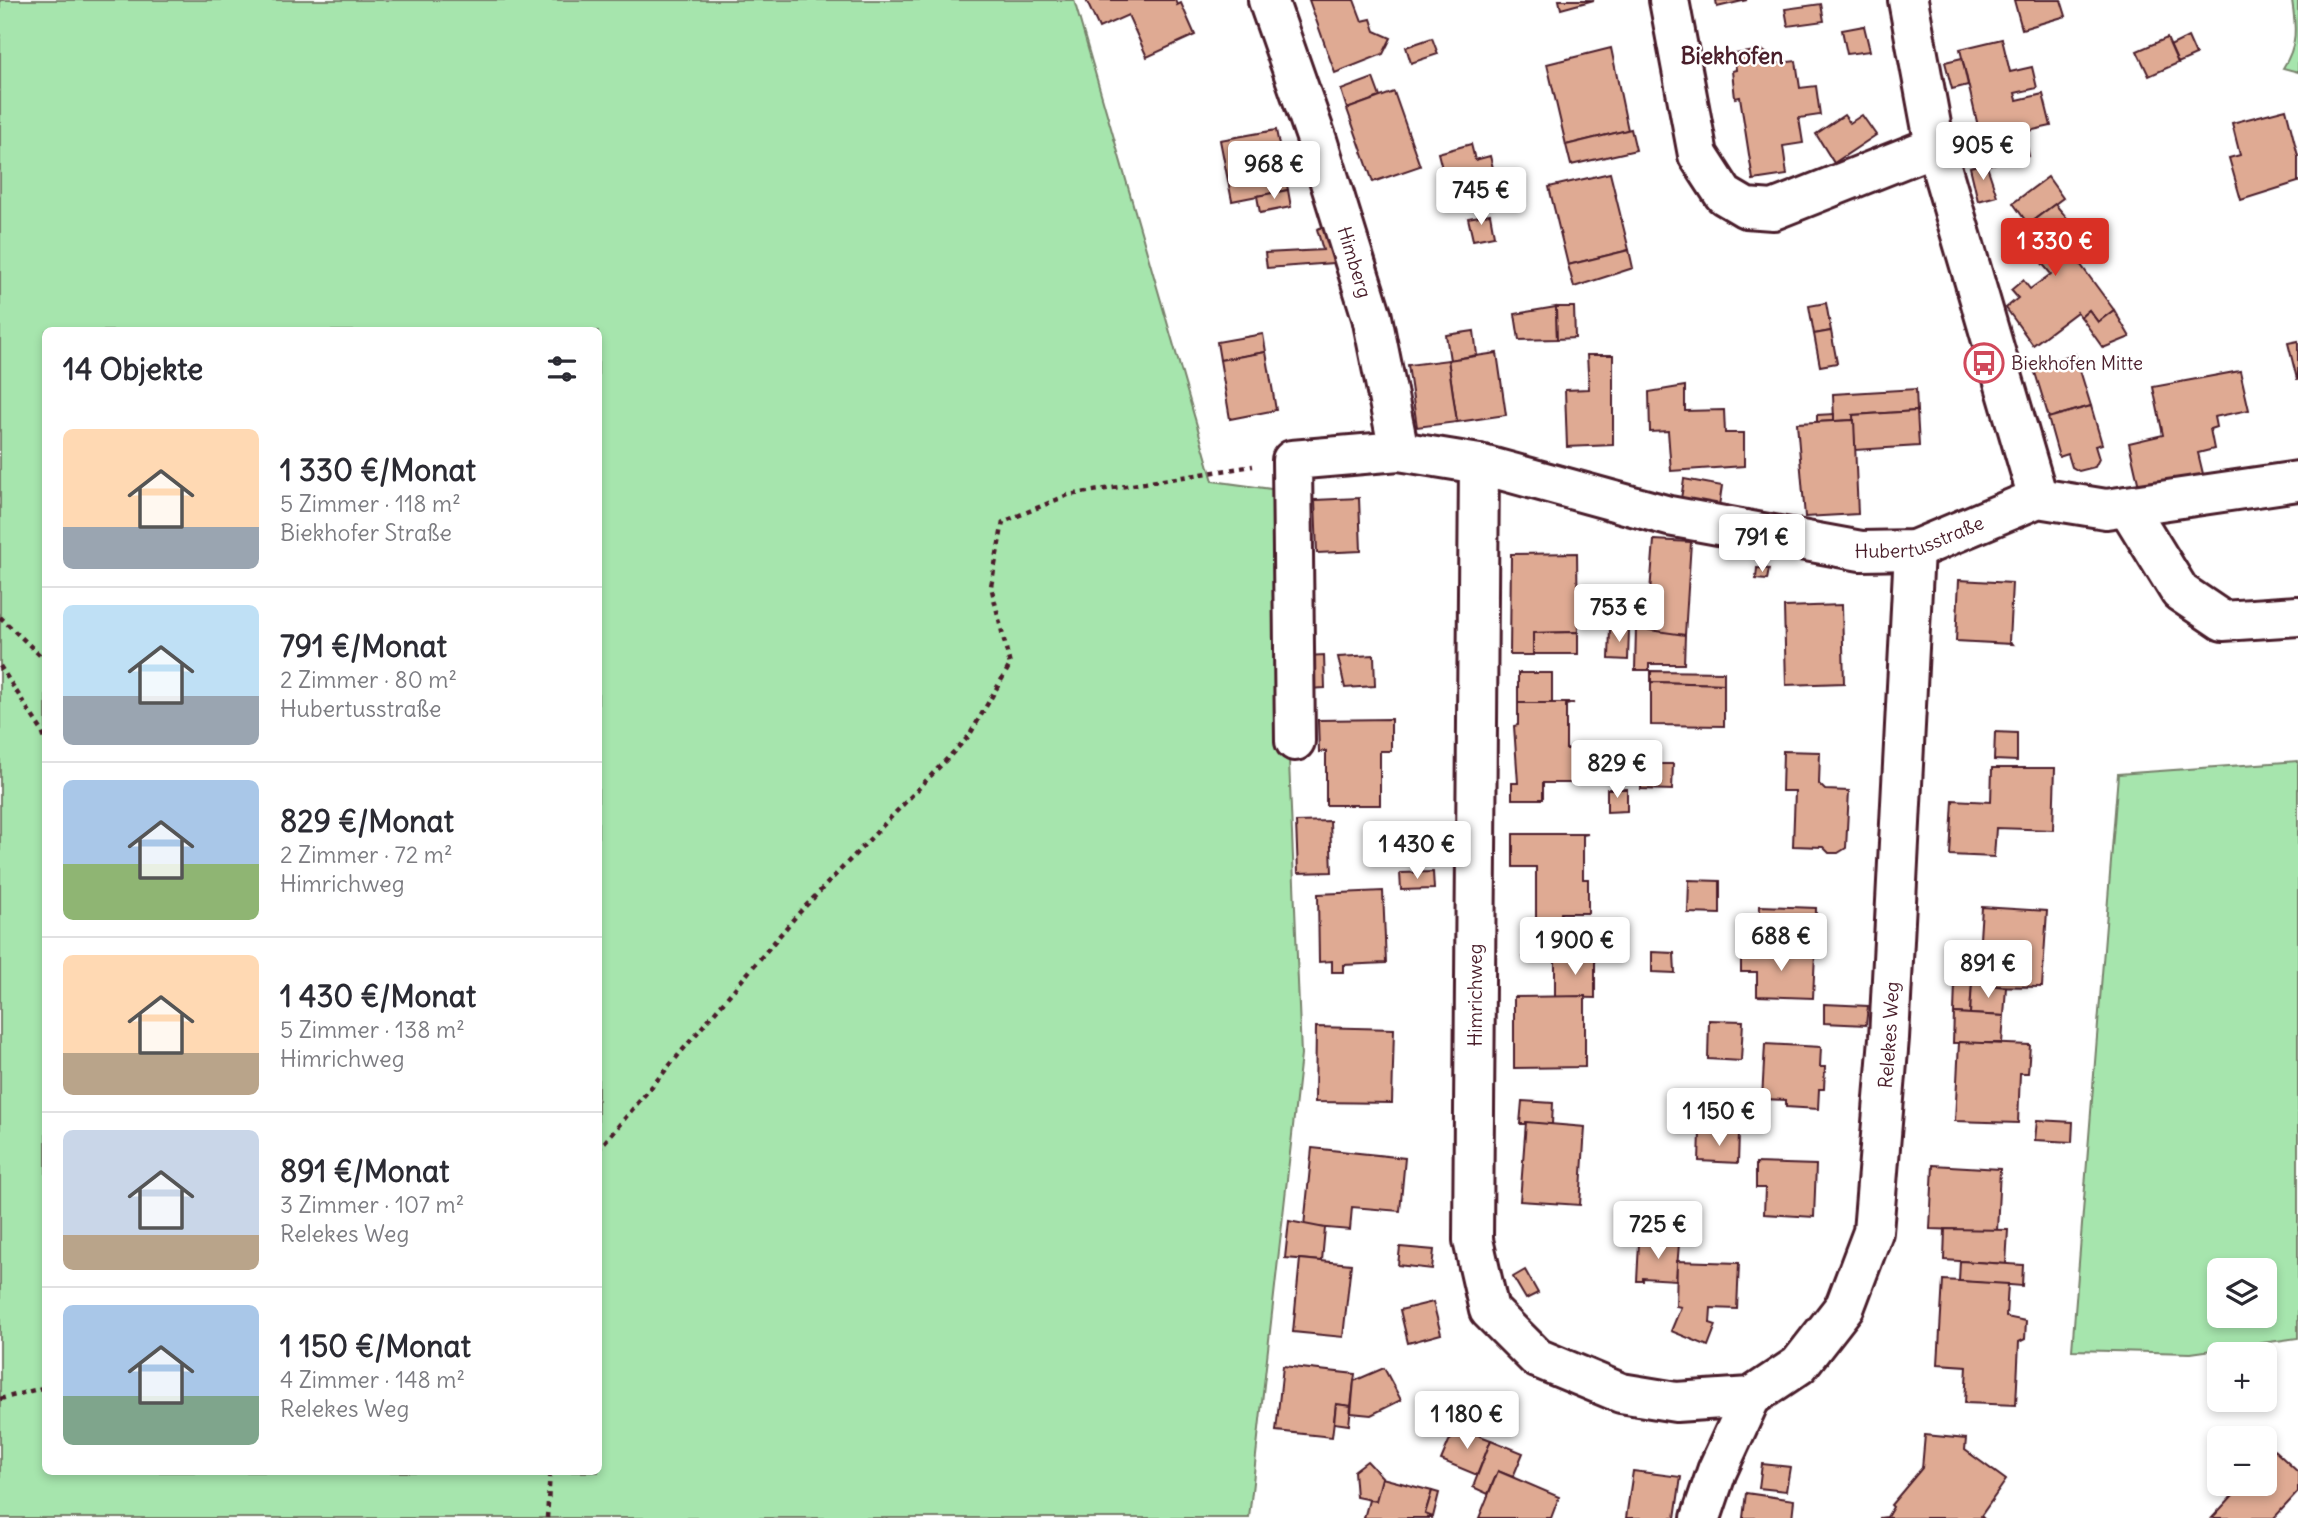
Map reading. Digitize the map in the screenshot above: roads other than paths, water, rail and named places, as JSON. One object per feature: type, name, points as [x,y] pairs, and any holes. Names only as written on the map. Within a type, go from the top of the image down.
[{"type":"street","name":"Himberg","points":[[1268,0],[1317,140],[1372,317],[1399,451]]},
{"type":"street","points":[[1670,0],[1698,155],[1724,195],[1735,202],[1746,208],[1773,210],[1935,146]]},
{"type":"street","points":[[1908,0],[1935,146],[2038,498],[2106,509],[2298,481]]},
{"type":"street","name":"Hubertusstraße","points":[[1295,741],[1292,460],[1399,451],[1479,464],[1669,516],[1861,551],[1914,550],[2038,498]]},
{"type":"street","name":"Himrichweg","points":[[1479,464],[1473,1240],[1489,1310],[1537,1358],[1621,1393],[1676,1402]]},
{"type":"street","points":[[2127,506],[2180,592],[2223,621],[2298,616]]},
{"type":"street","name":"Relekes Weg","points":[[1676,1402],[1751,1396],[1800,1364],[1845,1306],[1873,1232],[1889,1038],[1914,550]]},
{"type":"street","points":[[1701,1518],[1717,1471],[1751,1396]]},
{"type":"place","name":"Biekhofen Mitte","points":[[1984,363]]},
{"type":"district","name":"Biekhofen","points":[[1732,55]]}]
